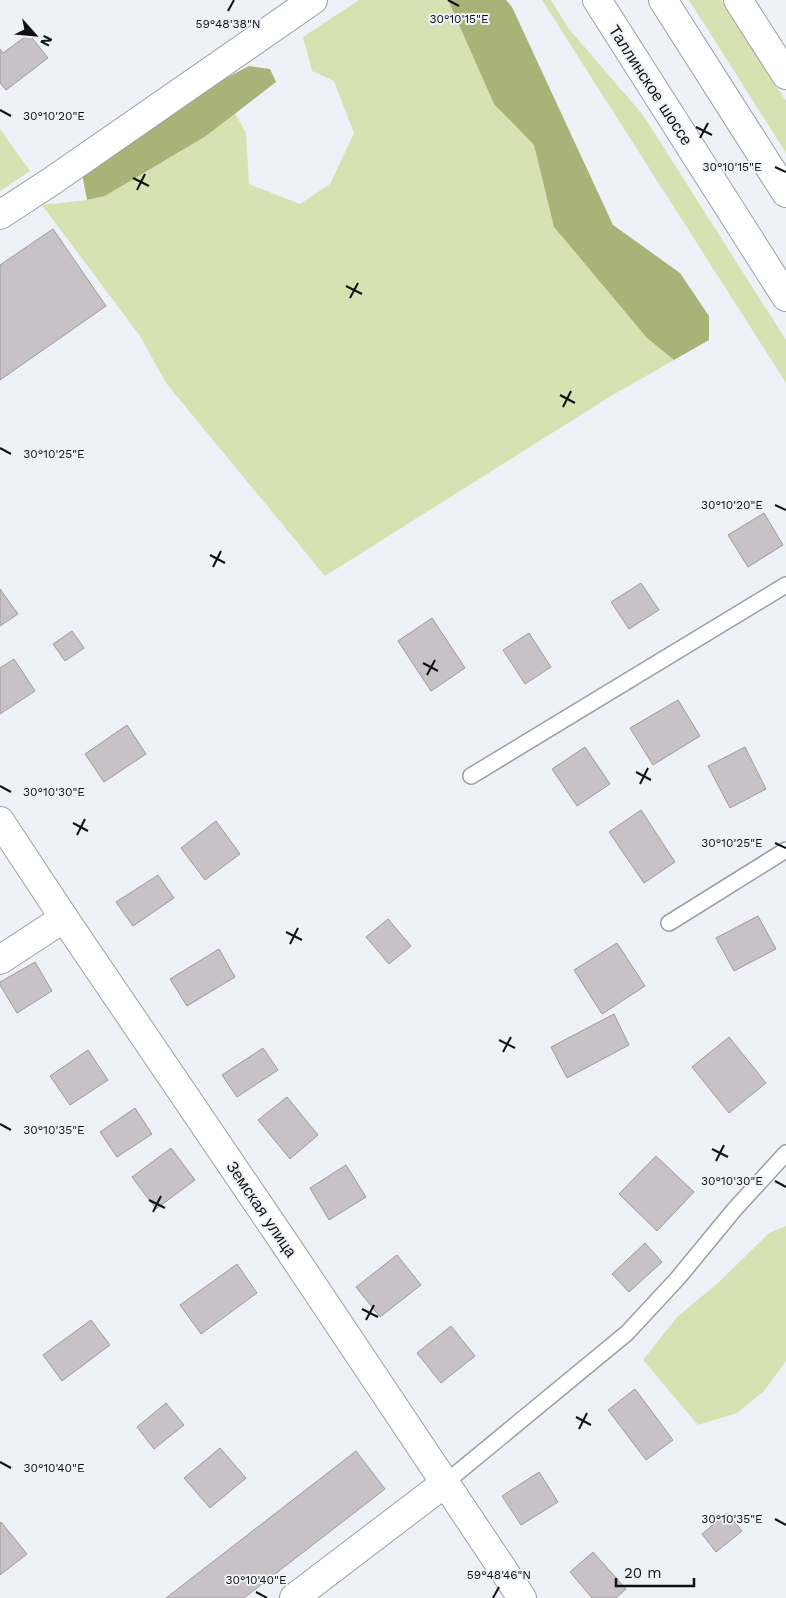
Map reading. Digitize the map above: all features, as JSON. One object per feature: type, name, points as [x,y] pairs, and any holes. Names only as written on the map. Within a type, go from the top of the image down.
[{"type":"street","points":[[0,215],[313,0]]},
{"type":"street","name":"Таллинское шоссе","points":[[597,0],[786,297]]},
{"type":"street","points":[[663,0],[786,193]]},
{"type":"street","points":[[738,0],[786,75]]},
{"type":"street","name":"Земская улица","points":[[0,821],[522,1598]]},
{"type":"street","points":[[0,960],[64,918]]},
{"type":"street","points":[[294,1598],[445,1483]]},
{"type":"lane","points":[[471,776],[786,585]]},
{"type":"lane","points":[[669,923],[786,850]]},
{"type":"lane","points":[[445,1483],[627,1333],[678,1278],[734,1210],[786,1153]]},
{"type":"green space","points":[[359,0],[448,0],[494,104],[534,145],[554,227],[647,338],[674,360],[611,396],[325,576],[166,383],[140,336],[42,205],[105,196],[206,136],[235,113],[246,133],[249,184],[300,204],[330,184],[354,133],[334,81],[312,71],[303,37]]},
{"type":"green space","points":[[448,0],[506,0],[512,7],[613,225],[680,273],[709,316],[709,340],[674,360],[647,338],[554,227],[534,145],[494,104]]},
{"type":"green space","points":[[542,0],[551,0],[569,29],[643,115],[786,340],[786,383]]},
{"type":"green space","points":[[689,0],[721,0],[786,101],[786,153]]},
{"type":"green space","points":[[249,66],[270,69],[276,82],[206,136],[105,196],[87,200],[82,174],[215,84]]},
{"type":"green space","points":[[0,129],[30,171],[0,191]]},
{"type":"green space","points":[[786,1226],[786,1361],[764,1391],[737,1413],[698,1425],[643,1360],[677,1317],[718,1283],[769,1233]]},
{"type":"building","points":[[29,34],[48,58],[6,90],[0,83],[0,49],[3,53]]},
{"type":"building","points":[[53,229],[106,306],[0,380],[0,265]]},
{"type":"building","points":[[764,513],[783,545],[748,567],[728,535]]},
{"type":"building","points":[[641,583],[659,610],[629,629],[611,602]]},
{"type":"building","points":[[0,589],[18,614],[0,626]]},
{"type":"building","points":[[432,618],[465,668],[431,691],[398,641]]},
{"type":"building","points":[[72,631],[84,648],[65,661],[53,644]]},
{"type":"building","points":[[529,633],[551,667],[525,684],[503,650]]},
{"type":"building","points":[[14,659],[35,691],[0,714],[0,668]]},
{"type":"building","points":[[678,700],[700,736],[653,765],[630,728]]},
{"type":"building","points":[[127,725],[146,754],[104,782],[85,754]]},
{"type":"building","points":[[585,747],[610,784],[577,806],[552,769]]},
{"type":"building","points":[[745,747],[766,789],[730,808],[708,766]]},
{"type":"building","points":[[641,810],[675,862],[644,883],[609,832]]},
{"type":"building","points":[[216,821],[240,854],[205,880],[181,848]]},
{"type":"building","points":[[158,875],[174,898],[133,926],[116,902]]},
{"type":"building","points":[[758,916],[776,949],[734,971],[716,938]]},
{"type":"building","points":[[388,919],[411,946],[389,964],[366,937]]},
{"type":"building","points":[[617,943],[645,986],[602,1014],[574,970]]},
{"type":"building","points":[[219,949],[235,977],[187,1006],[170,979]]},
{"type":"building","points":[[35,962],[52,991],[17,1013],[0,982]]},
{"type":"building","points":[[614,1014],[629,1045],[567,1078],[551,1047]]},
{"type":"building","points":[[729,1037],[766,1083],[729,1113],[692,1067]]},
{"type":"building","points":[[263,1048],[278,1070],[237,1097],[222,1075]]},
{"type":"building","points":[[88,1050],[108,1080],[70,1105],[50,1076]]},
{"type":"building","points":[[287,1097],[318,1135],[290,1159],[258,1120]]},
{"type":"building","points":[[135,1108],[152,1134],[117,1157],[100,1132]]},
{"type":"building","points":[[171,1148],[195,1180],[156,1209],[132,1177]]},
{"type":"building","points":[[656,1156],[694,1192],[657,1231],[619,1194]]},
{"type":"building","points":[[346,1165],[366,1197],[329,1220],[310,1188]]},
{"type":"building","points":[[645,1243],[662,1262],[629,1292],[612,1274]]},
{"type":"building","points":[[397,1255],[421,1285],[380,1317],[356,1287]]},
{"type":"building","points":[[237,1264],[257,1293],[201,1334],[180,1305]]},
{"type":"building","points":[[91,1320],[110,1345],[62,1381],[43,1355]]},
{"type":"building","points":[[451,1326],[475,1356],[441,1383],[417,1353]]},
{"type":"building","points":[[635,1389],[673,1440],[646,1460],[608,1410]]},
{"type":"building","points":[[166,1403],[184,1425],[154,1449],[137,1427]]},
{"type":"building","points":[[220,1448],[246,1478],[210,1508],[184,1478]]},
{"type":"building","points":[[356,1451],[385,1489],[244,1598],[166,1598]]},
{"type":"building","points":[[539,1472],[558,1502],[521,1525],[502,1496]]},
{"type":"building","points":[[727,1513],[742,1531],[716,1552],[702,1534]]},
{"type":"building","points":[[0,1523],[27,1554],[0,1575]]},
{"type":"building","points":[[593,1552],[626,1589],[616,1598],[592,1598],[570,1572]]}]
